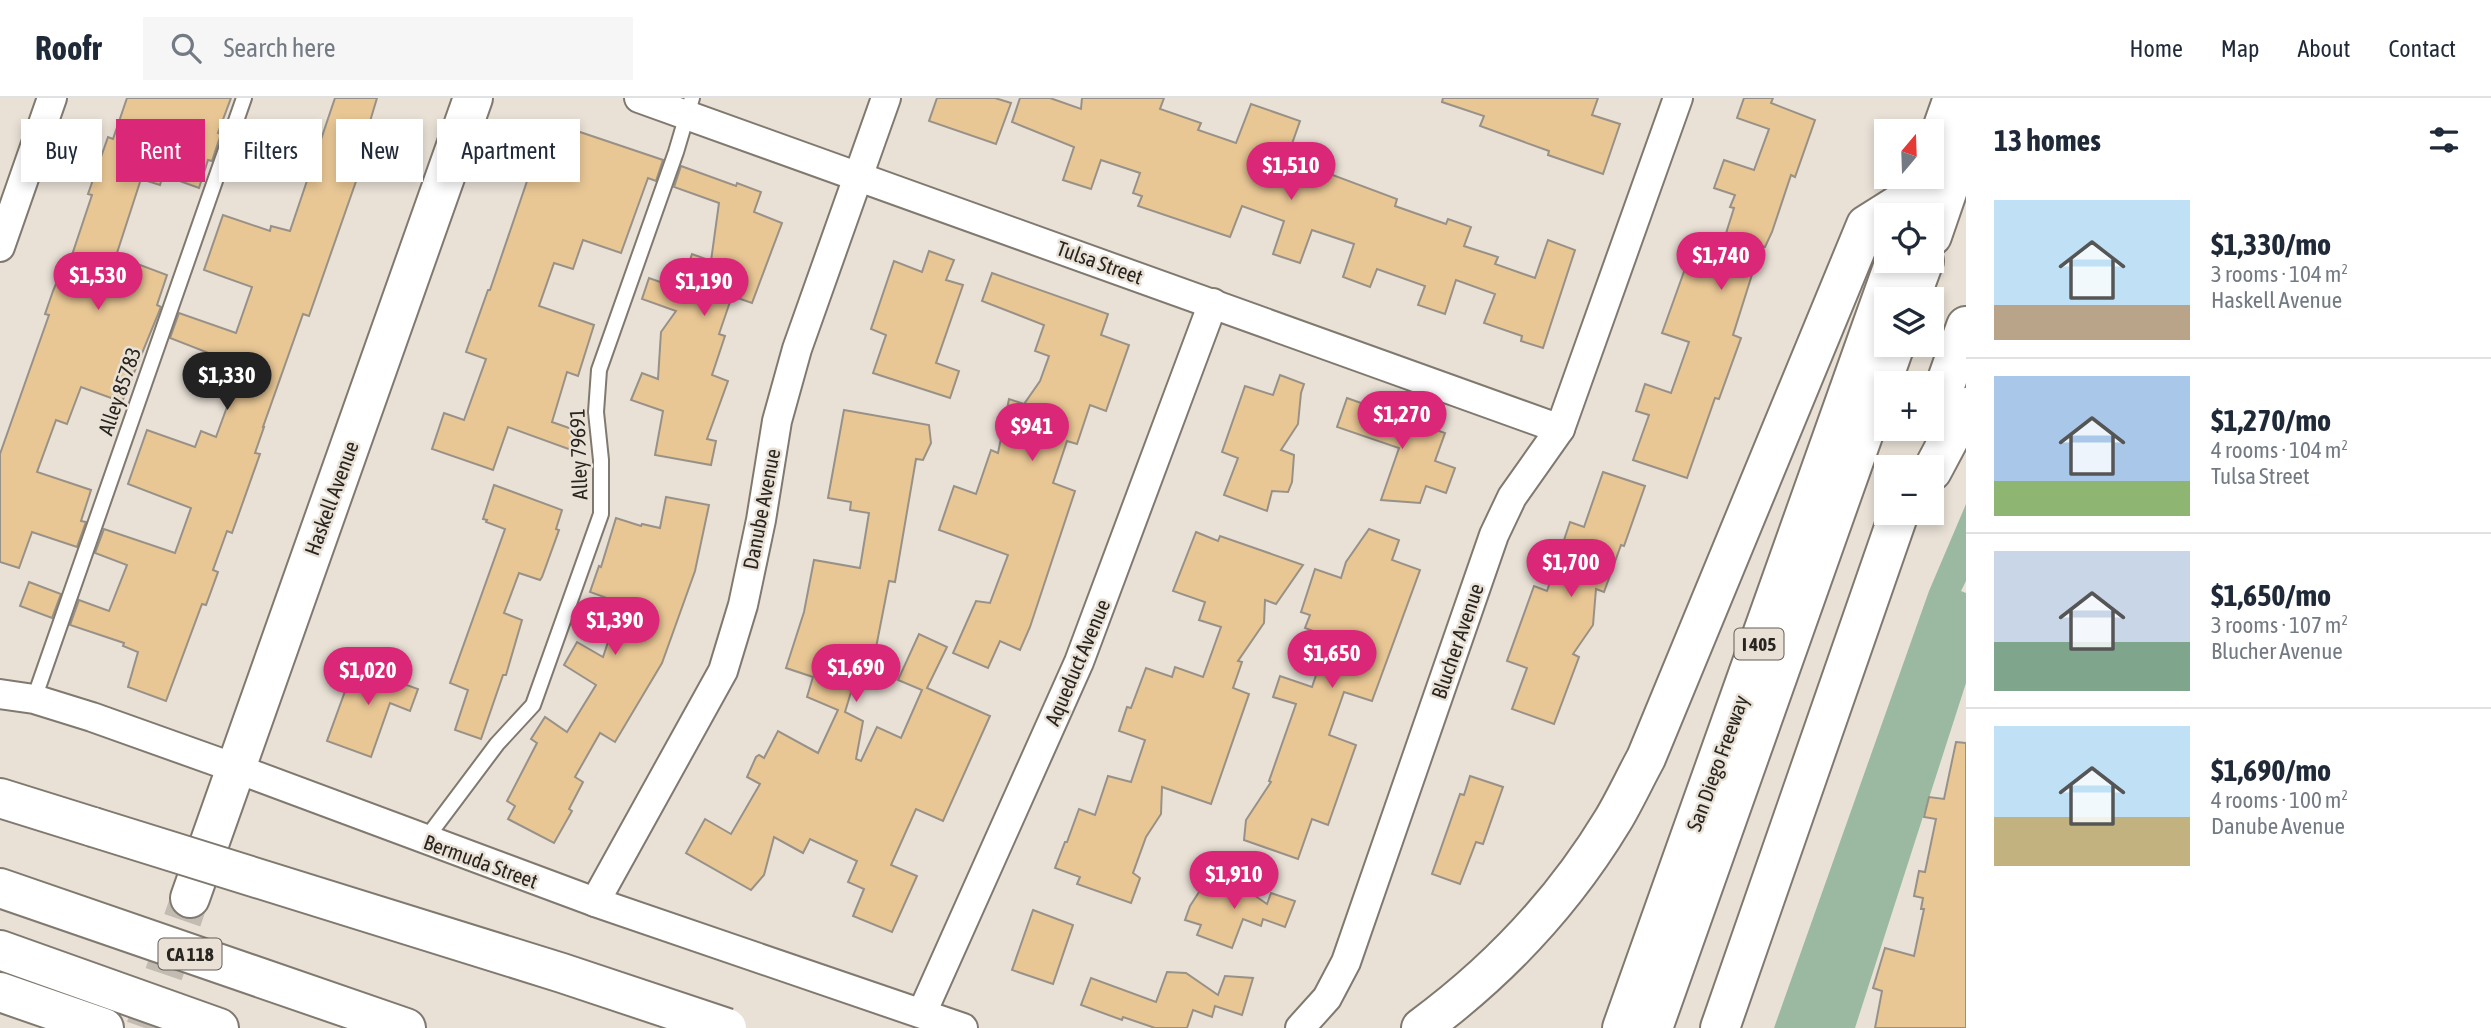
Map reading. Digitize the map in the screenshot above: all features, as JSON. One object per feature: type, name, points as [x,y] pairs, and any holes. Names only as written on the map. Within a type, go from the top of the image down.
[{"type":"main road","name":"Haskell Avenue","points":[[190,898],[473,98]]},
{"type":"main road","points":[[1944,123],[1953,98]]},
{"type":"main road","points":[[1943,203],[1966,137]]},
{"type":"main road","points":[[1421,1028],[1493,969],[1535,926],[1578,873],[1614,819],[1646,758],[1866,225],[1916,189]]},
{"type":"main road","name":"San Diego Freeway","points":[[1622,1028],[1891,273]]},
{"type":"main road","points":[[1938,371],[1966,326]]},
{"type":"main road","points":[[1653,1028],[1891,357]]},
{"type":"main road","points":[[1940,455],[1966,407]]},
{"type":"main road","points":[[1675,1028],[1883,441]]},
{"type":"main road","points":[[1720,1028],[1895,525]]},
{"type":"main road","points":[[1879,570],[1903,525]]},
{"type":"main road","points":[[0,798],[562,973],[727,1028]]},
{"type":"main road","name":"CA 118","points":[[0,888],[393,1023]]},
{"type":"main road","points":[[0,950],[219,1028]]},
{"type":"main road","points":[[0,992],[104,1028]]},
{"type":"main road","points":[[393,1023],[418,1028]]},
{"type":"street","points":[[0,247],[51,98]]},
{"type":"street","name":"Tulsa Street","points":[[639,98],[690,106],[859,176],[1560,429]]},
{"type":"street","name":"Danube Avenue","points":[[595,902],[723,671],[743,605],[761,520],[777,421],[797,349],[886,98]]},
{"type":"street","name":"Blucher Avenue","points":[[1300,1028],[1327,998],[1346,962],[1494,535],[1512,497],[1560,429],[1678,98]]},
{"type":"street","name":"Aqueduct Avenue","points":[[922,1013],[1079,662],[1213,303]]},
{"type":"street","name":"Bermuda Street","points":[[0,694],[34,699],[235,768],[425,841],[595,902],[963,1028]]},
{"type":"lane","name":"Alley 85783","points":[[34,699],[244,98]]},
{"type":"lane","name":"Alley 79691","points":[[425,841],[497,744],[533,705],[538,692],[601,514],[601,460],[596,412],[599,370],[690,106]]},
{"type":"green space","points":[[1966,504],[1966,581],[1961,591],[1966,593],[1966,683],[1855,1028],[1774,1028],[1929,591]]},
{"type":"building","points":[[127,98],[231,98],[223,119],[219,119],[219,140],[212,161],[208,160],[205,169],[205,119],[120,119]]},
{"type":"building","points":[[335,98],[377,98],[371,119],[336,119],[336,182],[356,182],[309,316],[303,314],[255,453],[260,454],[232,533],[227,531],[213,570],[218,572],[206,605],[202,604],[166,701],[128,687],[138,652],[123,646],[124,643],[70,625],[79,600],[109,611],[127,565],[95,553],[104,529],[175,553],[191,508],[128,484],[147,430],[195,447],[201,431],[216,437],[242,366],[170,338],[179,313],[236,333],[252,287],[204,270],[223,215],[270,231],[271,226],[290,231],[307,182],[322,182],[322,136]]},
{"type":"building","points":[[937,98],[995,98],[1011,103],[996,144],[929,121]]},
{"type":"building","points":[[1020,98],[1050,98],[1081,109],[1082,98],[1164,98],[1160,109],[1201,123],[1198,130],[1236,143],[1251,104],[1300,121],[1287,158],[1397,199],[1395,206],[1446,224],[1448,219],[1471,227],[1464,246],[1498,257],[1495,264],[1535,278],[1548,240],[1575,250],[1543,348],[1521,341],[1522,336],[1484,323],[1495,294],[1456,280],[1445,314],[1418,305],[1425,286],[1377,269],[1370,287],[1343,277],[1354,244],[1312,230],[1300,263],[1273,254],[1284,221],[1242,206],[1230,237],[1138,206],[1142,196],[1133,193],[1140,173],[1101,160],[1091,189],[1063,180],[1074,147],[1012,122]]},
{"type":"building","points":[[1443,98],[1598,98],[1592,115],[1620,124],[1603,174],[1548,155],[1549,151],[1480,126],[1484,116],[1442,102]]},
{"type":"building","points":[[1744,98],[1773,98],[1771,103],[1815,120],[1795,177],[1791,175],[1772,232],[1765,247],[1761,246],[1733,335],[1741,338],[1719,399],[1715,398],[1687,478],[1633,460],[1649,415],[1636,411],[1645,384],[1671,393],[1689,342],[1662,333],[1686,266],[1708,274],[1711,263],[1716,265],[1734,208],[1730,207],[1735,195],[1714,188],[1724,160],[1754,170],[1769,129],[1737,118]]},
{"type":"building","points":[[116,130],[116,182],[140,182],[116,256],[167,275],[157,305],[161,307],[122,402],[81,387],[67,424],[56,420],[37,472],[91,490],[81,521],[86,522],[77,547],[32,532],[19,568],[0,562],[0,454],[49,315],[45,314],[53,291],[60,274],[65,276],[92,195],[88,194],[92,182],[102,182],[102,154],[108,137],[113,139]]},
{"type":"building","points":[[580,132],[663,160],[656,181],[648,178],[621,253],[583,240],[573,269],[554,263],[539,306],[594,325],[578,376],[567,372],[552,422],[581,432],[574,451],[508,427],[493,470],[432,449],[444,413],[464,420],[486,359],[466,352],[527,182],[580,182]]},
{"type":"building","points":[[681,166],[761,192],[754,212],[782,223],[752,303],[732,296],[719,334],[725,336],[712,375],[728,381],[707,439],[716,441],[711,465],[655,455],[663,411],[631,400],[642,373],[658,379],[661,332],[676,311],[642,299],[649,278],[680,289],[692,254],[711,261],[719,203],[674,187]]},
{"type":"building","points":[[182,182],[201,182],[199,188]]},
{"type":"building","points":[[929,251],[954,260],[946,280],[963,285],[936,363],[959,371],[950,398],[873,373],[886,335],[871,329],[894,261],[922,272]]},
{"type":"building","points":[[992,273],[1108,314],[1101,335],[1129,345],[1106,411],[1090,405],[1077,444],[1067,441],[1053,483],[1075,491],[1020,650],[1000,641],[988,668],[953,653],[976,601],[990,603],[1008,555],[939,530],[954,486],[976,494],[991,450],[998,453],[1009,399],[1024,404],[1040,381],[1049,356],[1035,351],[1044,325],[982,301]]},
{"type":"building","points":[[1280,375],[1304,384],[1298,424],[1281,450],[1294,455],[1292,482],[1288,492],[1272,491],[1267,511],[1224,495],[1238,458],[1222,452],[1245,386],[1273,395]]},
{"type":"building","points":[[1347,398],[1445,433],[1435,461],[1455,468],[1446,493],[1426,486],[1420,503],[1381,500],[1399,448],[1337,427]]},
{"type":"building","points":[[844,410],[929,425],[931,443],[923,460],[916,459],[895,582],[889,581],[873,663],[862,656],[845,712],[863,721],[856,759],[861,761],[877,727],[901,738],[922,690],[898,680],[919,634],[947,647],[927,688],[990,716],[943,821],[916,809],[891,865],[917,876],[892,932],[853,916],[864,889],[848,882],[857,861],[810,839],[803,853],[774,837],[764,875],[751,890],[686,853],[705,819],[731,834],[760,784],[747,777],[756,757],[759,755],[764,758],[778,731],[818,753],[838,710],[807,697],[813,677],[786,668],[804,612],[814,560],[860,568],[869,513],[850,510],[851,502],[828,498]]},
{"type":"building","points":[[1603,472],[1645,486],[1604,592],[1596,589],[1593,625],[1573,654],[1579,657],[1554,724],[1512,709],[1527,668],[1507,661],[1534,586],[1547,591],[1570,522],[1584,527]]},
{"type":"building","points":[[494,485],[562,510],[556,529],[559,530],[542,577],[540,580],[519,573],[504,613],[522,620],[506,675],[503,675],[481,739],[455,730],[468,690],[450,683],[505,529],[483,519]]},
{"type":"building","points":[[666,497],[709,505],[695,571],[662,663],[615,742],[600,733],[575,777],[583,782],[569,809],[572,811],[554,843],[508,819],[515,806],[507,801],[537,743],[531,739],[545,717],[567,732],[596,685],[564,665],[577,642],[603,657],[621,603],[590,592],[616,518],[641,526],[660,528]]},
{"type":"building","points":[[1369,529],[1399,540],[1392,560],[1420,570],[1372,701],[1344,692],[1329,735],[1356,745],[1328,825],[1312,819],[1298,859],[1244,840],[1246,820],[1271,782],[1269,781],[1296,704],[1273,697],[1280,676],[1312,687],[1329,637],[1305,628],[1310,615],[1301,612],[1315,569],[1341,578],[1346,562]]},
{"type":"building","points":[[1196,532],[1218,541],[1220,536],[1303,565],[1276,604],[1265,600],[1264,623],[1238,661],[1242,662],[1233,688],[1249,694],[1211,804],[1162,787],[1161,814],[1146,837],[1133,873],[1140,878],[1131,903],[1077,884],[1080,877],[1055,868],[1079,809],[1095,815],[1108,776],[1131,782],[1145,740],[1119,731],[1127,707],[1131,708],[1146,668],[1172,677],[1175,667],[1203,677],[1221,627],[1199,620],[1205,602],[1173,591]]},
{"type":"building","points":[[29,582],[61,594],[52,618],[20,606]]},
{"type":"building","points":[[356,661],[400,676],[398,682],[418,689],[410,711],[390,703],[371,757],[327,741]]},
{"type":"building","points":[[1956,742],[1966,743],[1966,1028],[1875,1028],[1882,991],[1873,988],[1885,948],[1914,956],[1924,909],[1921,909],[1923,898],[1914,896],[1919,871],[1925,872],[1936,819],[1924,817],[1929,797],[1944,799]]},
{"type":"building","points":[[1470,776],[1503,787],[1483,844],[1476,842],[1460,884],[1432,874],[1460,794],[1464,795]]},
{"type":"building","points":[[1216,881],[1235,882],[1267,904],[1271,893],[1295,901],[1285,927],[1263,919],[1261,926],[1243,919],[1232,948],[1197,935],[1201,925],[1185,920],[1201,889],[1211,893]]},
{"type":"building","points":[[1033,910],[1073,925],[1053,984],[1012,970]]},
{"type":"building","points":[[1167,972],[1186,973],[1218,995],[1225,976],[1253,978],[1242,1015],[1215,1006],[1212,1017],[1193,1010],[1187,1028],[1155,1028],[1123,1017],[1122,1020],[1081,1005],[1091,978],[1156,1002]]},
{"type":"tunnel","points":[[145,1028],[190,898]]}]
